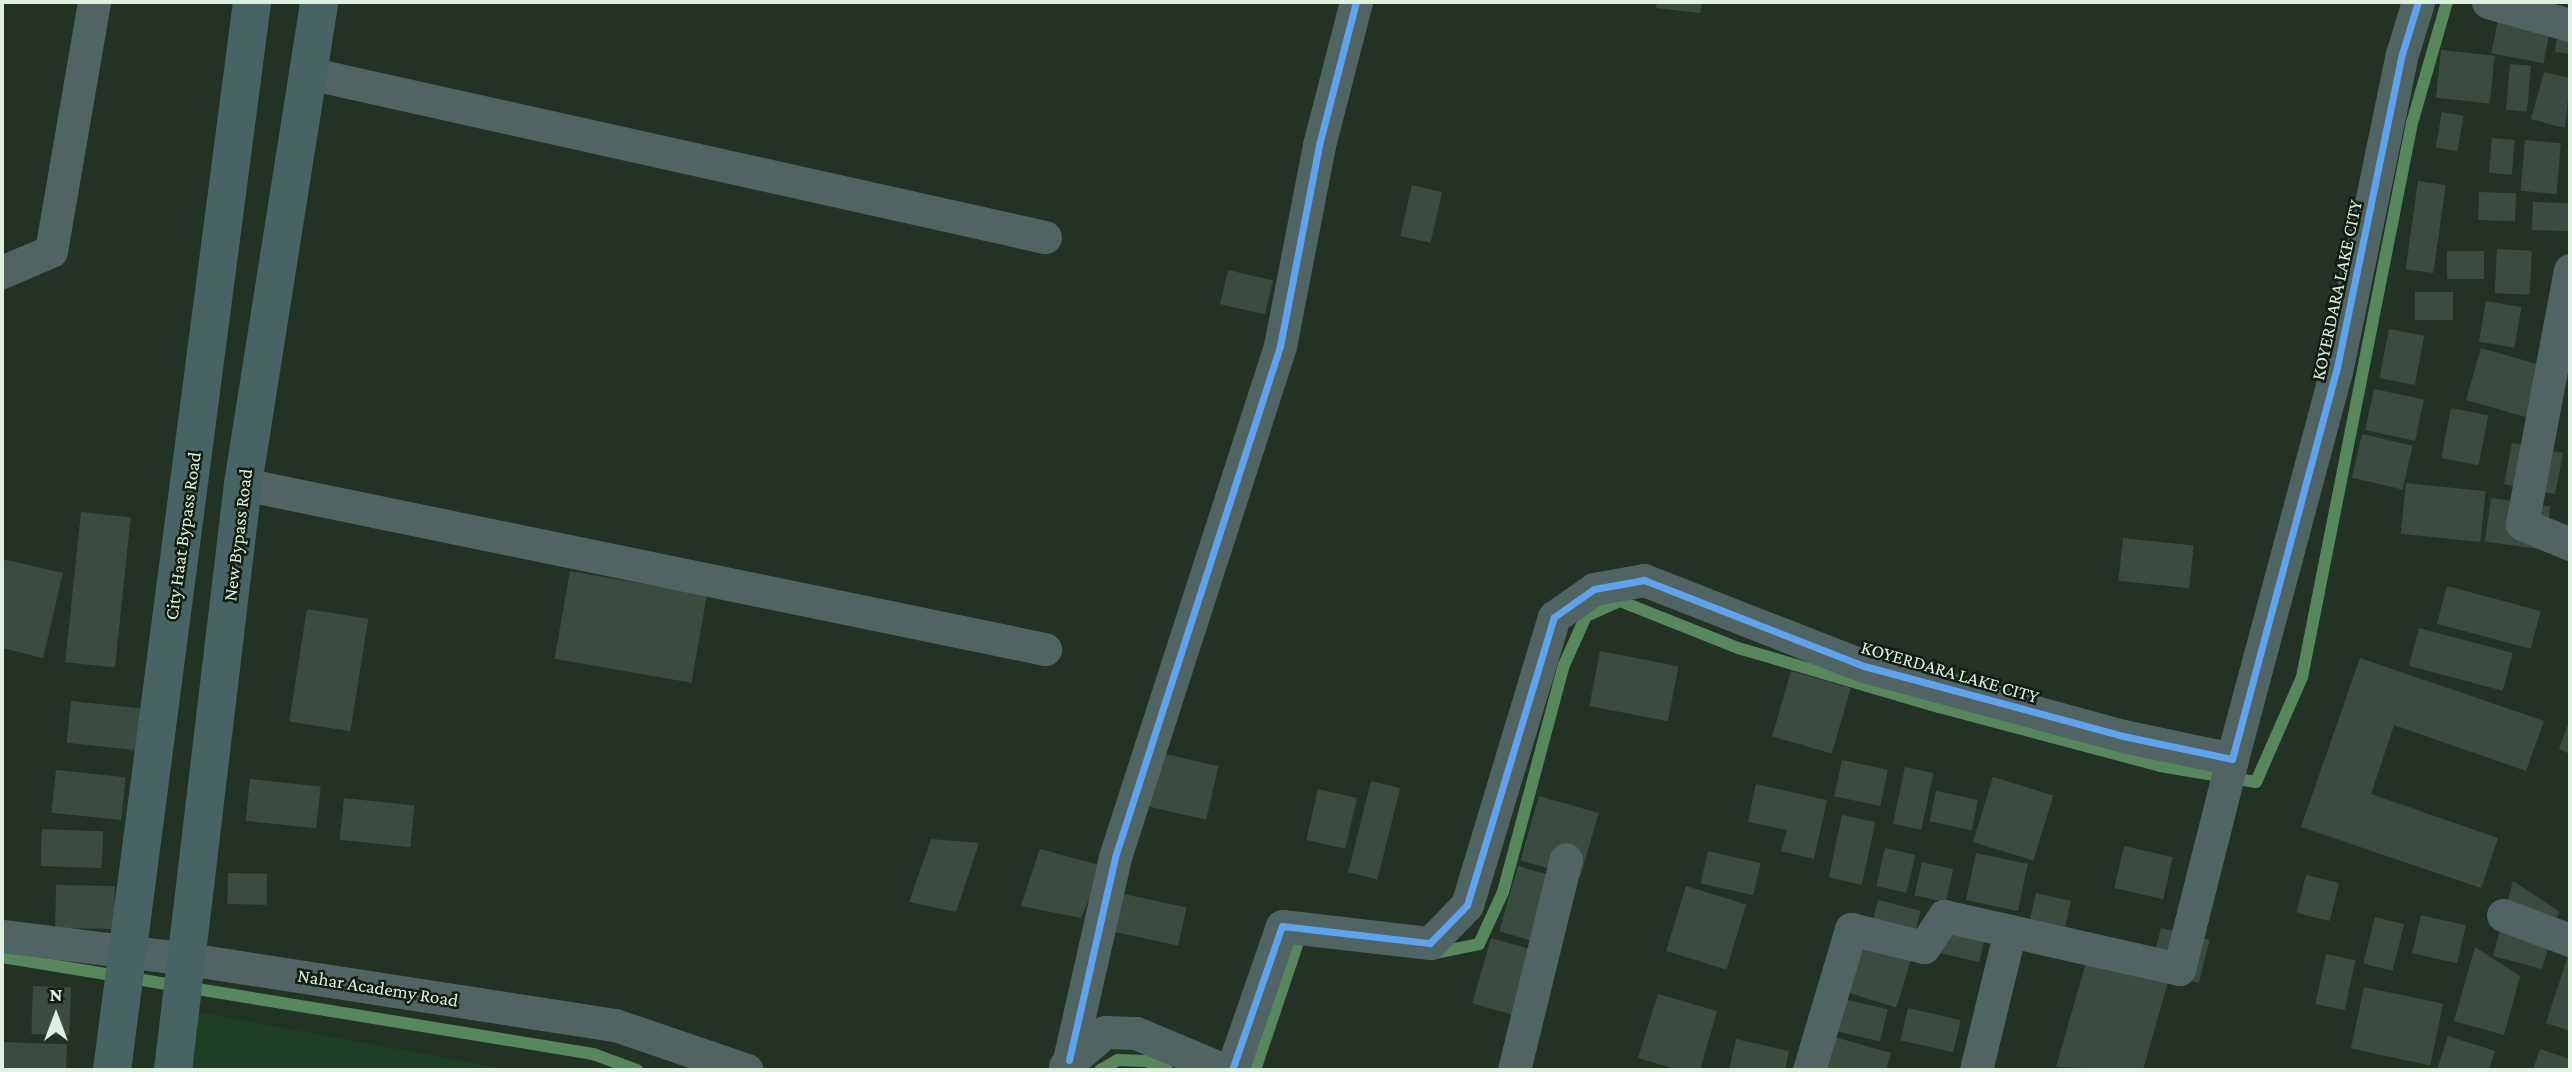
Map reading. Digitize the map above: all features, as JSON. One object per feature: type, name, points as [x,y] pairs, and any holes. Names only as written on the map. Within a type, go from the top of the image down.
[{"type":"main road","name":"City Haat Bypass Road","points":[[111,1070],[252,2]]},
{"type":"main road","name":"New Bypass Road","points":[[173,1070],[243,485],[320,2]]},
{"type":"street","points":[[2,272],[51,251],[94,2]]},
{"type":"street","points":[[1065,1065],[1115,857],[1280,346],[1319,145],[1356,2]]},
{"type":"street","name":"KOYERDARA LAKE CITY","points":[[1232,1070],[1282,926],[1430,943],[1467,905],[1554,617],[1594,589],[1644,580],[1864,666],[2123,736],[2232,759],[2336,372],[2402,54],[2418,2]]},
{"type":"street","points":[[2488,2],[2570,25]]},
{"type":"street","points":[[308,73],[1045,237]]},
{"type":"street","points":[[2570,270],[2522,524],[2570,544]]},
{"type":"street","points":[[243,485],[1045,649]]},
{"type":"street","points":[[1809,1070],[1851,929],[1924,947],[1944,916],[2179,969],[2232,759]]},
{"type":"street","points":[[1514,1070],[1566,859]]},
{"type":"street","points":[[2503,915],[2570,940]]},
{"type":"street","points":[[1976,1070],[2010,931]]},
{"type":"street","name":"Nahar Academy Road","points":[[2,936],[188,959],[615,1025],[747,1070]]},
{"type":"street","points":[[1065,1065],[1105,1032],[1136,1033],[1224,1070]]},
{"type":"shaded area","points":[[176,1008],[512,1070],[168,1070]]},
{"type":"building","points":[[1657,2],[1702,2],[1700,13],[1656,8]]},
{"type":"building","points":[[2499,14],[2551,24],[2543,63],[2491,53]]},
{"type":"building","points":[[2559,22],[2570,23],[2570,54],[2555,52]]},
{"type":"building","points":[[2441,50],[2495,56],[2490,103],[2436,98]]},
{"type":"building","points":[[2510,64],[2531,66],[2527,112],[2506,110]]},
{"type":"building","points":[[2544,72],[2570,78],[2565,128],[2531,119]]},
{"type":"building","points":[[2442,112],[2464,116],[2457,151],[2436,147]]},
{"type":"building","points":[[2492,138],[2515,140],[2512,175],[2489,173]]},
{"type":"building","points":[[2525,140],[2561,143],[2556,194],[2521,191]]},
{"type":"building","points":[[2418,181],[2446,185],[2433,273],[2406,269]]},
{"type":"building","points":[[1412,185],[1442,192],[1431,243],[1400,236]]},
{"type":"building","points":[[2479,192],[2516,193],[2515,221],[2478,220]]},
{"type":"building","points":[[2533,202],[2570,203],[2569,231],[2532,230]]},
{"type":"building","points":[[2497,249],[2532,251],[2530,295],[2495,293]]},
{"type":"building","points":[[2447,251],[2484,251],[2484,279],[2447,279]]},
{"type":"building","points":[[1228,270],[1273,280],[1265,314],[1220,304]]},
{"type":"building","points":[[2415,292],[2453,292],[2453,320],[2415,320]]},
{"type":"building","points":[[2486,301],[2521,307],[2514,348],[2479,341]]},
{"type":"building","points":[[2389,329],[2424,336],[2415,385],[2379,378]]},
{"type":"building","points":[[2481,348],[2567,373],[2552,424],[2466,400]]},
{"type":"building","points":[[2374,389],[2424,400],[2415,441],[2365,430]]},
{"type":"building","points":[[2451,408],[2488,415],[2479,465],[2441,458]]},
{"type":"building","points":[[2362,434],[2413,446],[2403,490],[2352,478]]},
{"type":"building","points":[[2512,443],[2563,453],[2555,494],[2504,484]]},
{"type":"building","points":[[2406,483],[2486,491],[2480,542],[2401,534]]},
{"type":"building","points":[[2491,498],[2550,506],[2544,550],[2485,542]]},
{"type":"building","points":[[81,512],[131,517],[115,667],[65,662]]},
{"type":"building","points":[[2123,538],[2194,545],[2189,588],[2119,581]]},
{"type":"building","points":[[2,559],[63,573],[43,658],[2,648]]},
{"type":"building","points":[[570,571],[707,595],[691,683],[555,659]]},
{"type":"building","points":[[2447,586],[2541,611],[2531,649],[2437,624]]},
{"type":"building","points":[[307,609],[368,619],[350,731],[289,722]]},
{"type":"building","points":[[2419,628],[2513,653],[2503,691],[2409,666]]},
{"type":"building","points":[[1600,651],[1679,666],[1668,721],[1589,706]]},
{"type":"building","points":[[2360,658],[2544,721],[2526,771],[2394,725],[2371,794],[2498,838],[2481,888],[2301,827]]},
{"type":"building","points":[[1791,671],[1851,688],[1832,753],[1772,736]]},
{"type":"building","points":[[71,701],[142,708],[137,750],[67,743]]},
{"type":"building","points":[[2570,719],[2570,754],[2559,749]]},
{"type":"building","points":[[1161,753],[1218,766],[1206,820],[1149,807]]},
{"type":"building","points":[[1842,760],[1888,770],[1880,806],[1834,796]]},
{"type":"building","points":[[1905,767],[1933,773],[1921,830],[1893,824]]},
{"type":"building","points":[[56,770],[126,777],[121,820],[52,813]]},
{"type":"building","points":[[1993,777],[2053,795],[2033,860],[1973,842]]},
{"type":"building","points":[[250,779],[321,786],[316,828],[246,821]]},
{"type":"building","points":[[1371,781],[1400,788],[1377,879],[1348,872]]},
{"type":"building","points":[[1756,784],[1827,800],[1814,859],[1781,851],[1787,830],[1748,822]]},
{"type":"building","points":[[1318,789],[1357,798],[1345,849],[1306,840]]},
{"type":"building","points":[[1936,791],[1978,800],[1972,830],[1930,821]]},
{"type":"building","points":[[1539,796],[1599,813],[1580,877],[1521,860]]},
{"type":"building","points":[[344,798],[415,805],[410,847],[340,840]]},
{"type":"building","points":[[1842,815],[1875,822],[1862,885],[1829,878]]},
{"type":"building","points":[[42,829],[103,831],[102,868],[41,866]]},
{"type":"building","points":[[931,839],[979,843],[956,912],[909,902]]},
{"type":"building","points":[[2124,846],[2173,857],[2163,899],[2114,888]]},
{"type":"building","points":[[1885,848],[1915,855],[1906,893],[1876,886]]},
{"type":"building","points":[[1040,849],[1103,866],[1081,918],[1021,906]]},
{"type":"building","points":[[1708,851],[1761,863],[1753,895],[1701,883]]},
{"type":"building","points":[[1976,853],[2028,864],[2018,911],[1966,900]]},
{"type":"building","points":[[1922,862],[1953,869],[1946,902],[1914,895]]},
{"type":"building","points":[[1518,866],[1578,883],[1559,948],[1499,931]]},
{"type":"building","points":[[228,873],[267,874],[266,905],[227,904]]},
{"type":"building","points":[[2306,875],[2339,883],[2330,921],[2297,913]]},
{"type":"building","points":[[2513,881],[2559,911],[2542,969],[2493,956]]},
{"type":"building","points":[[56,885],[115,886],[114,929],[55,928]]},
{"type":"building","points":[[1686,886],[1746,904],[1726,969],[1666,951]]},
{"type":"building","points":[[1114,892],[1186,907],[1178,946],[1106,930]]},
{"type":"building","points":[[2036,893],[2071,901],[2064,933],[2029,925]]},
{"type":"building","points":[[1878,900],[1921,911],[1915,935],[1872,924]]},
{"type":"building","points":[[2421,915],[2466,925],[2457,963],[2412,953]]},
{"type":"building","points":[[2375,917],[2404,924],[2392,971],[2363,964]]},
{"type":"building","points":[[1935,918],[1987,930],[1979,962],[1928,950]]},
{"type":"building","points":[[1856,924],[1916,942],[1896,1007],[1836,989]]},
{"type":"building","points":[[2161,928],[2210,940],[2199,983],[2150,971]]},
{"type":"building","points":[[1491,938],[1551,955],[1532,1020],[1472,1003]]},
{"type":"building","points":[[2475,947],[2520,976],[2504,1035],[2454,1021]]},
{"type":"building","points":[[2570,950],[2570,1031],[2546,1023]]},
{"type":"building","points":[[2326,954],[2355,960],[2345,1010],[2315,1004]]},
{"type":"building","points":[[2087,959],[2168,982],[2143,1070],[2056,1067]]},
{"type":"building","points":[[33,986],[71,987],[69,1035],[31,1034]]},
{"type":"building","points":[[2364,987],[2443,1004],[2430,1065],[2351,1049]]},
{"type":"building","points":[[1658,994],[1717,1011],[1700,1070],[1679,1070],[1638,1058]]},
{"type":"building","points":[[1835,997],[1888,1009],[1880,1041],[1828,1029]]},
{"type":"building","points":[[1908,1008],[1961,1020],[1953,1052],[1901,1040]]},
{"type":"building","points":[[1831,1036],[1891,1053],[1886,1070],[1821,1070]]},
{"type":"building","points":[[2448,1036],[2495,1051],[2489,1070],[2437,1070]]},
{"type":"building","points":[[1736,1039],[1789,1051],[1785,1070],[1729,1070]]},
{"type":"building","points":[[2,1042],[67,1044],[66,1070],[2,1070]]},
{"type":"building","points":[[2540,1049],[2570,1059],[2570,1070],[2533,1070]]},
{"type":"waterway","points":[[1430,954],[1479,944],[1503,892],[1564,665],[1586,616],[1620,601],[1738,648],[1939,707],[2160,766],[2256,782],[2302,677],[2412,123],[2447,2]]},
{"type":"waterway","points":[[1255,1070],[1300,936],[1305,937]]},
{"type":"waterway","points":[[2,957],[593,1054],[637,1070]]},
{"type":"waterway","points":[[1100,1070],[1118,1060],[1146,1061],[1167,1070]]},
{"type":"cycle path","points":[[1069,1060],[1115,857],[1280,346],[1319,145],[1356,2]]},
{"type":"cycle path","points":[[1232,1070],[1282,926],[1430,943],[1467,905],[1554,617],[1594,589],[1644,580],[1864,666],[2123,736],[2232,759],[2336,372],[2402,54],[2418,2]]}]
